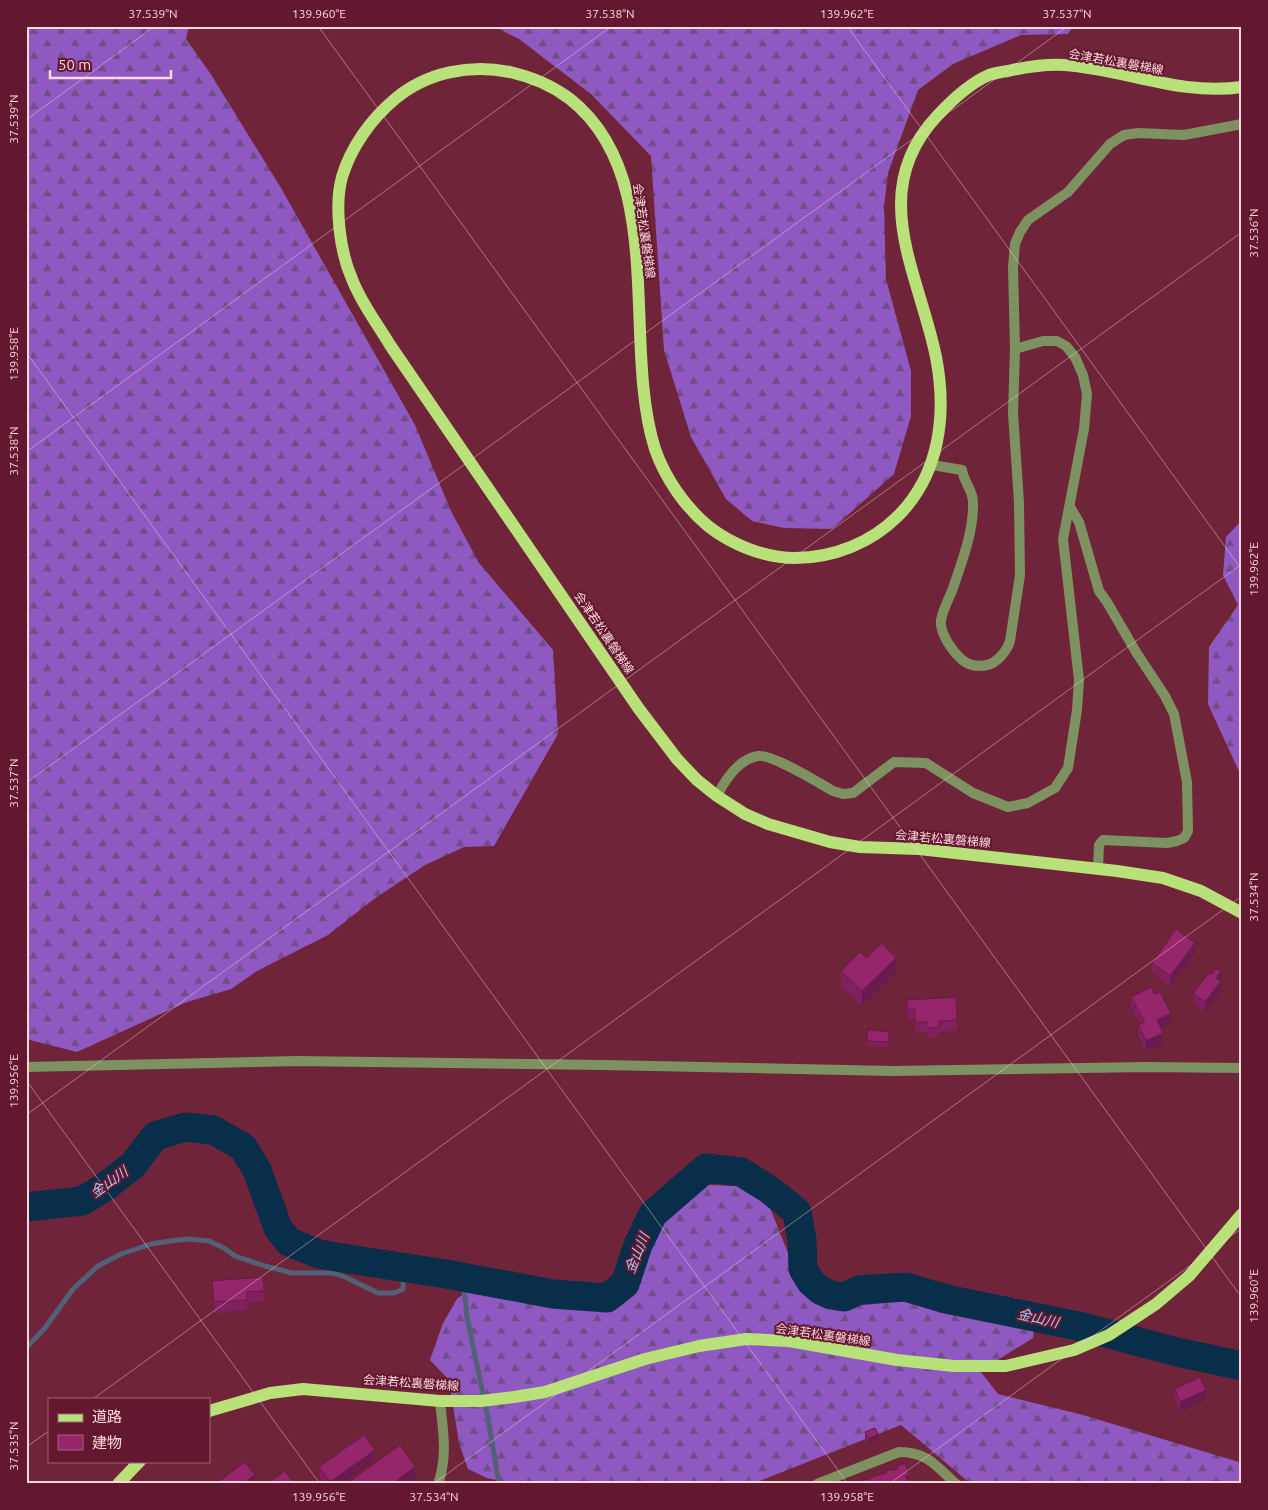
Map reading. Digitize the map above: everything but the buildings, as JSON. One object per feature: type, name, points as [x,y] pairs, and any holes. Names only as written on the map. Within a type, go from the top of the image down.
[{"type":"main road","name":"会津若松裏磐梯線","points":[[1242,87],[1220,90],[1170,86],[1120,74],[1064,65],[1025,67],[990,75],[954,98],[925,129],[907,164],[901,196],[902,233],[909,264],[936,356],[941,408],[932,465],[909,504],[893,521],[874,535],[853,547],[836,553],[794,558],[759,553],[720,535],[695,514],[671,482],[656,452],[644,391],[638,277],[625,183],[609,144],[587,114],[557,90],[534,79],[504,71],[479,69],[438,74],[398,96],[382,111],[351,154],[340,191],[342,245],[350,275],[360,298],[639,709],[697,780],[745,814],[768,824],[830,842],[860,847],[919,849],[1163,878],[1201,890],[1242,914]]},
{"type":"main road","name":"会津若松裏磐梯線","points":[[210,1411],[270,1393],[303,1389],[440,1401],[481,1401],[544,1392],[645,1359],[699,1346],[746,1339],[789,1342],[897,1360],[954,1366],[1006,1366],[1074,1350],[1109,1335],[1156,1304],[1189,1276],[1242,1214]]},
{"type":"main road","points":[[118,1484],[139,1462]]},
{"type":"street","points":[[932,465],[962,470],[963,477],[972,490],[973,506],[966,550],[941,621],[945,638],[963,661],[970,665],[991,664],[1008,647],[1010,641],[1020,575],[1019,503],[1013,414],[1015,349],[1013,267],[1020,232],[1028,220],[1068,192],[1110,144],[1124,135],[1138,133],[1184,135],[1242,124]]},
{"type":"street","points":[[717,796],[726,779],[732,773],[745,762],[759,756],[772,759],[833,791],[843,794],[853,793],[894,762],[926,763],[973,793],[1008,807],[1028,803],[1055,788],[1068,768],[1077,710],[1079,680],[1063,539],[1070,507],[1087,394],[1083,375],[1075,357],[1066,346],[1057,341],[1043,341],[1015,349]]},
{"type":"street","points":[[1070,507],[1078,522],[1099,591],[1136,652],[1166,696],[1174,714],[1186,782],[1188,831],[1184,838],[1167,843],[1104,840],[1099,845],[1098,869]]},
{"type":"street","points":[[26,1067],[296,1061],[893,1071],[1147,1067],[1242,1068]]},
{"type":"street","points":[[438,1484],[445,1450],[440,1401]]},
{"type":"street","points":[[817,1484],[899,1452],[913,1452],[925,1456],[956,1484]]},
{"type":"green space","points":[[26,26],[189,26],[186,39],[210,73],[281,188],[415,425],[451,511],[479,563],[553,650],[558,734],[494,846],[464,847],[425,865],[374,899],[328,935],[257,971],[231,989],[187,1002],[77,1052],[26,1039]]},
{"type":"green space","points":[[493,26],[1073,26],[1068,34],[1021,35],[953,64],[918,90],[888,173],[884,206],[886,279],[911,371],[911,416],[894,474],[832,529],[784,528],[752,521],[726,499],[691,437],[664,350],[651,156],[591,94],[519,39]]},
{"type":"green space","points":[[1242,520],[1242,778],[1208,704],[1209,647],[1238,605],[1223,575],[1226,537]]},
{"type":"green space","points":[[709,1185],[738,1186],[759,1198],[770,1208],[790,1258],[814,1292],[854,1306],[915,1300],[953,1302],[1015,1298],[1029,1308],[1034,1329],[1033,1338],[980,1371],[998,1394],[1083,1415],[1242,1463],[1242,1484],[971,1484],[901,1425],[752,1484],[514,1484],[487,1478],[468,1469],[459,1443],[449,1380],[430,1360],[443,1323],[457,1299],[471,1287],[500,1288],[576,1304],[620,1292],[641,1273],[650,1234],[657,1223],[676,1201],[693,1197]]},
{"type":"waterway","name":"金山川","points":[[26,1207],[82,1201],[105,1187],[133,1165],[155,1136],[185,1127],[213,1130],[243,1147],[257,1170],[278,1228],[289,1242],[319,1254],[446,1274],[553,1294],[607,1298],[625,1284],[638,1245],[653,1214],[706,1168],[741,1172],[770,1190],[797,1212],[802,1241],[803,1269],[811,1282],[820,1290],[831,1295],[844,1297],[859,1290],[906,1287],[946,1299],[1083,1327],[1177,1352],[1242,1366]]},
{"type":"waterway","points":[[26,1348],[45,1328],[73,1289],[98,1266],[121,1254],[151,1244],[189,1239],[209,1241],[235,1256],[265,1266],[292,1273],[333,1273],[378,1293],[394,1293],[403,1289],[404,1267]]},
{"type":"waterway","points":[[463,1278],[467,1317],[488,1418],[499,1484]]}]
